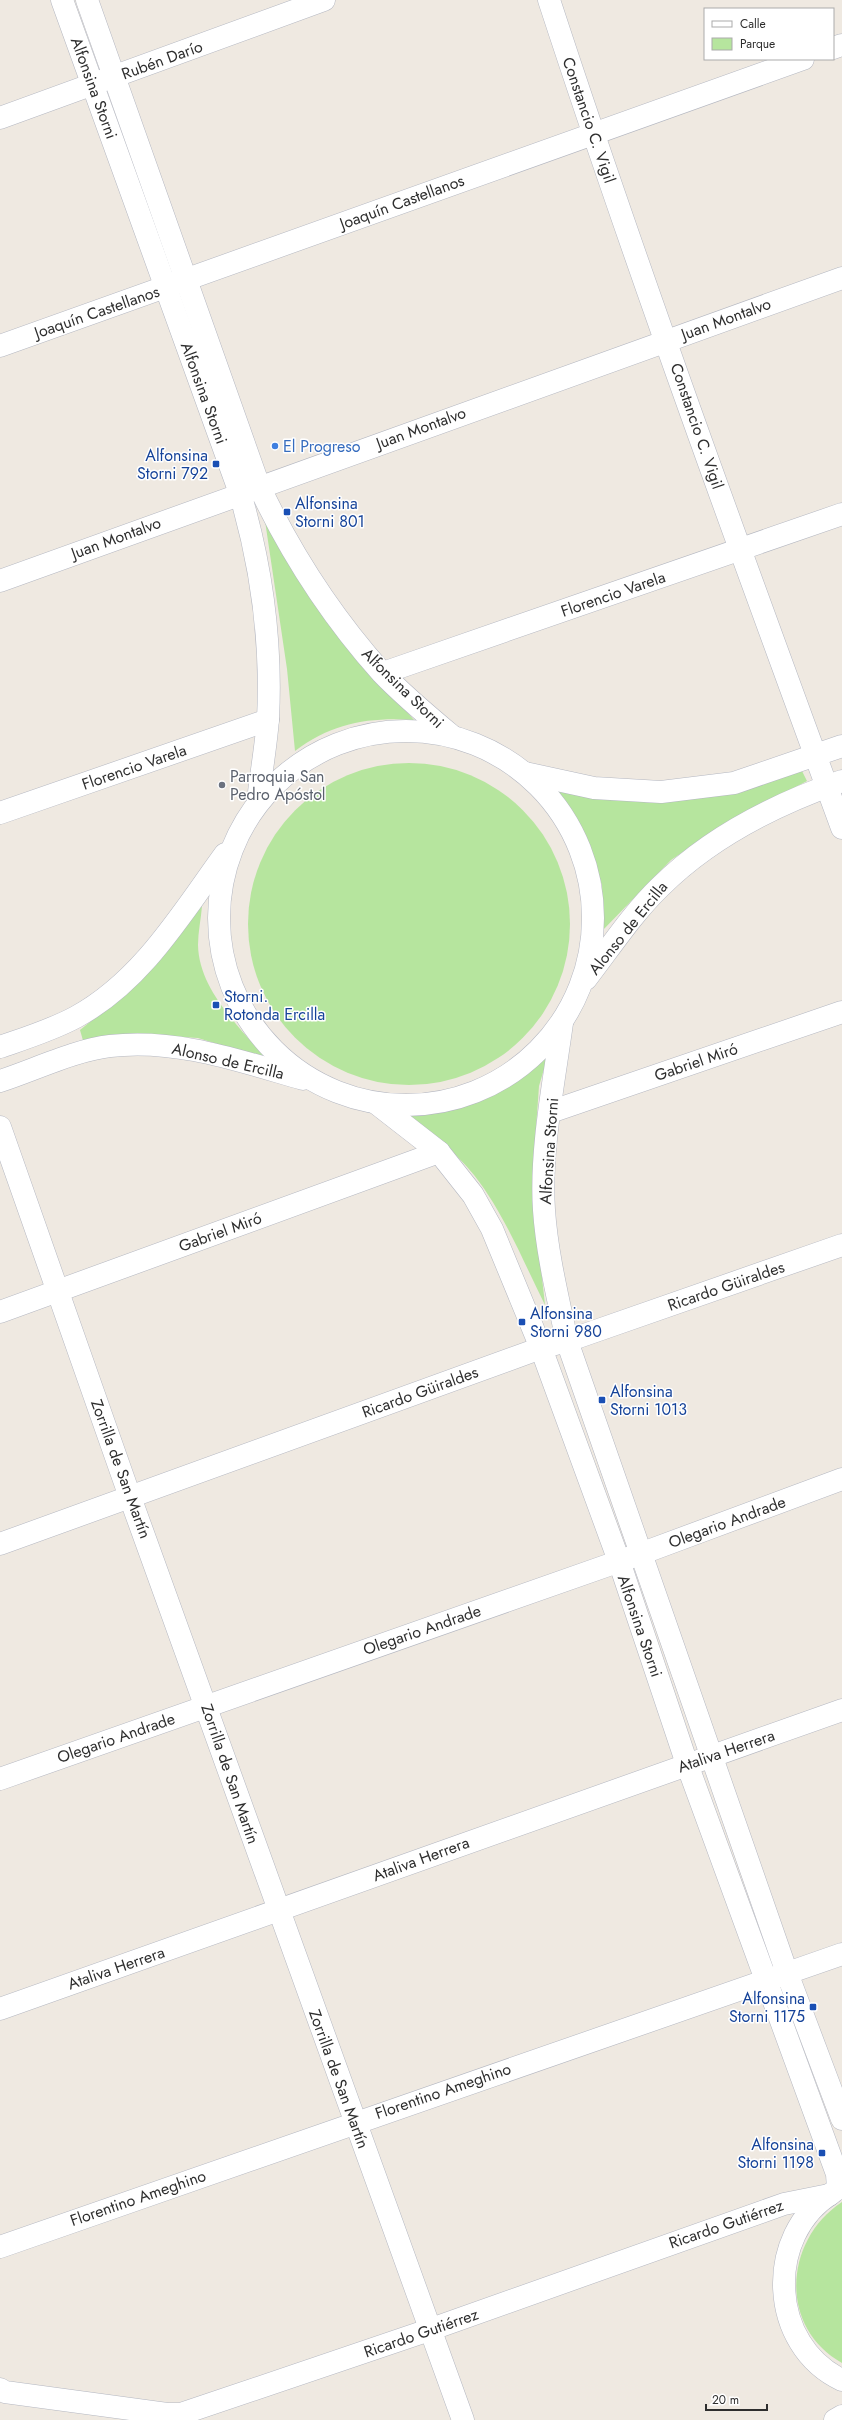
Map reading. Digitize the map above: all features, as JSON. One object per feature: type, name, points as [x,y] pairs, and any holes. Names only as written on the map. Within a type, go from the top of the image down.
[{"type":"street","name":"Alfonsina Storni","points":[[62,0],[166,287],[250,489],[274,519],[315,585],[352,637],[383,673],[452,736]]},
{"type":"street","name":"Alfonsina Storni","points":[[87,0],[186,280],[250,489],[268,626],[268,720],[258,800]]},
{"type":"street","name":"Rubén Darío","points":[[0,118],[114,78],[324,0]]},
{"type":"street","name":"Constancio C. Vigil","points":[[549,0],[593,134],[740,550],[815,755],[834,783],[842,828]]},
{"type":"street","name":"Joaquín Castellanos","points":[[0,346],[800,60]]},
{"type":"street","name":"Juan Montalvo","points":[[0,581],[250,489],[842,278]]},
{"type":"street","name":"Florencio Varela","points":[[383,673],[842,514]]},
{"type":"street","name":"Florencio Varela","points":[[0,813],[268,720]]},
{"type":"street","points":[[0,1047],[53,1028],[76,1017],[115,990],[157,947],[234,842],[258,800],[309,756],[355,737],[403,730],[452,736],[491,750],[525,773],[564,817],[588,870],[594,928],[582,985],[562,1023],[535,1056],[500,1081],[461,1098],[419,1105],[376,1103],[346,1095],[317,1083],[279,1056],[249,1020],[228,978],[219,933],[221,886],[234,842]]},
{"type":"street","points":[[525,773],[594,788],[661,792],[734,783],[842,746]]},
{"type":"street","name":"Alonso de Ercilla","points":[[582,985],[637,911],[682,866],[716,842],[766,813],[834,783]]},
{"type":"street","name":"Gabriel Miró","points":[[550,1112],[842,1012]]},
{"type":"street","name":"Alfonsina Storni","points":[[562,1023],[550,1112],[544,1174],[544,1210],[553,1270],[567,1341],[640,1554],[788,1973],[842,2119]]},
{"type":"street","name":"Alonso de Ercilla","points":[[0,1081],[77,1054],[108,1046],[148,1044],[184,1048],[317,1083]]},
{"type":"street","name":"Alfonsina Storni","points":[[376,1103],[439,1152],[473,1195],[492,1229],[542,1348],[618,1561],[687,1764],[837,2174],[836,2190]]},
{"type":"street","name":"Zorrilla de San Martín","points":[[0,1127],[130,1497],[207,1706],[278,1910],[429,2330],[463,2420]]},
{"type":"street","name":"Gabriel Miró","points":[[0,1312],[439,1152]]},
{"type":"street","name":"Ricardo Güiraldes","points":[[0,1544],[542,1348],[567,1341],[842,1245]]},
{"type":"street","name":"Olegario Andrade","points":[[0,1778],[640,1554],[842,1479]]},
{"type":"street","name":"Ataliva Herrera","points":[[0,2009],[842,1710]]},
{"type":"street","name":"Florentino Ameghino","points":[[0,2247],[355,2122],[842,1954]]},
{"type":"street","points":[[836,2190],[812,2209],[793,2239],[784,2266],[783,2288],[786,2310],[793,2330],[804,2349],[819,2365],[842,2380]]},
{"type":"street","name":"Ricardo Gutiérrez","points":[[3,2391],[167,2414],[181,2414],[429,2330],[784,2204],[836,2190]]},
{"type":"street","points":[[835,2420],[842,2416]]},
{"type":"green space","points":[[264,514],[337,634],[414,720],[397,719],[366,721],[352,724],[323,734],[295,751],[287,669]]},
{"type":"green space","points":[[409,763],[440,766],[471,775],[498,790],[523,810],[543,835],[558,862],[567,893],[570,924],[567,955],[558,986],[543,1013],[523,1038],[498,1058],[471,1073],[440,1082],[409,1085],[378,1082],[347,1073],[320,1058],[295,1038],[275,1013],[260,986],[251,955],[248,924],[251,893],[260,862],[275,835],[295,810],[320,790],[347,775],[378,766]]},
{"type":"green space","points":[[802,771],[807,781],[720,827],[671,860],[603,930],[602,885],[582,833],[553,785],[596,796],[653,803],[708,795]]},
{"type":"green space","points":[[202,906],[198,945],[200,961],[205,977],[222,1006],[266,1059],[198,1038],[148,1035],[84,1044],[80,1030],[131,989],[155,964]]},
{"type":"green space","points":[[549,1052],[539,1086],[532,1185],[545,1305],[504,1221],[495,1205],[474,1175],[448,1148],[398,1109],[443,1109],[463,1105],[481,1099],[498,1091],[515,1080]]},
{"type":"green space","points":[[842,2202],[842,2363],[821,2347],[807,2328],[799,2306],[796,2283],[800,2260],[809,2238],[823,2218]]},
{"type":"place","name":"El Progreso","points":[[275,446]]},
{"type":"place","name":"Alfonsina Storni 792","points":[[216,464]]},
{"type":"place","name":"Alfonsina Storni 801","points":[[287,512]]},
{"type":"place","name":"Parroquia San Pedro Apóstol","points":[[222,785]]},
{"type":"place","name":"Storni. Rotonda Ercilla","points":[[216,1005]]},
{"type":"place","name":"Alfonsina Storni 980","points":[[522,1322]]},
{"type":"place","name":"Alfonsina Storni 1013","points":[[602,1400]]},
{"type":"place","name":"Alfonsina Storni 1175","points":[[813,2007]]},
{"type":"place","name":"Alfonsina Storni 1198","points":[[822,2153]]}]
